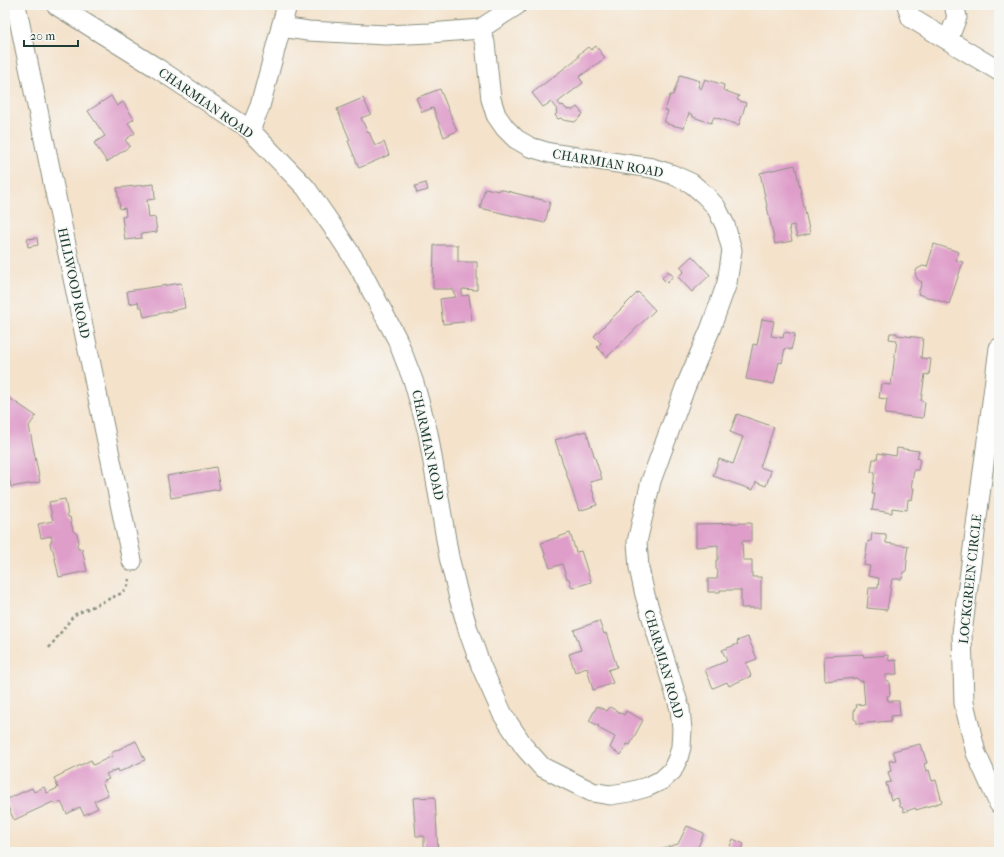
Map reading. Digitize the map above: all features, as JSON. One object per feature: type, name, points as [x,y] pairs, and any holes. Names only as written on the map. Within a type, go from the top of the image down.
[{"type":"street","name":"HILLWOOD ROAD","points":[[16,5],[132,561]]},
{"type":"street","name":"CHARMIAN ROAD","points":[[56,5],[157,68],[250,130],[306,188],[358,265],[397,339],[414,383],[428,433],[449,557],[465,619],[481,666],[503,715],[525,748],[542,767],[592,792],[610,794],[629,792],[648,788],[662,780],[672,770],[682,747],[680,709],[644,595],[639,568],[637,542],[651,481],[685,388],[710,330],[727,283],[732,250],[725,225],[716,207],[691,183],[671,174],[652,168],[550,153],[516,139],[505,128],[496,115],[491,99],[485,43],[480,29]]},
{"type":"street","points":[[250,130],[260,106],[286,5]]},
{"type":"street","points":[[280,27],[308,31],[386,35],[480,29],[517,5]]},
{"type":"street","points":[[907,5],[911,18],[999,71]]},
{"type":"street","points":[[948,40],[957,18],[954,5]]},
{"type":"street","name":"LOCKGREEN CIRCLE","points":[[999,348],[962,633],[964,703],[976,753],[999,804]]},
{"type":"path","points":[[49,648],[74,615],[122,593],[128,585],[132,561]]},
{"type":"building","points":[[133,5],[152,5],[152,9],[133,8]]},
{"type":"building","points":[[596,46],[605,58],[579,77],[583,83],[558,102],[566,109],[573,110],[577,107],[583,114],[575,122],[563,120],[561,118],[558,119],[555,115],[557,110],[551,102],[543,107],[532,93],[579,57],[578,55],[588,47],[591,50]]},
{"type":"building","points":[[680,75],[700,81],[698,87],[701,89],[705,79],[724,85],[723,90],[739,96],[737,100],[746,103],[739,125],[714,117],[711,123],[693,117],[693,115],[689,113],[684,128],[664,122],[668,111],[665,110],[670,95],[673,95]]},
{"type":"building","points":[[440,89],[457,131],[444,137],[433,108],[422,112],[416,98]]},
{"type":"building","points":[[111,96],[117,106],[123,102],[134,119],[128,123],[135,133],[125,140],[130,146],[107,162],[94,143],[105,136],[88,111]]},
{"type":"building","points":[[363,98],[371,114],[361,118],[375,146],[384,142],[389,155],[359,168],[348,141],[350,140],[337,109]]},
{"type":"building","points":[[795,165],[810,234],[797,237],[794,225],[789,226],[792,241],[775,244],[760,173]]},
{"type":"building","points":[[426,183],[428,190],[417,193],[415,186]]},
{"type":"building","points":[[154,184],[155,199],[147,200],[149,218],[155,217],[157,232],[141,234],[142,238],[125,240],[122,217],[126,216],[125,208],[120,209],[117,188]]},
{"type":"building","points":[[485,188],[499,191],[499,189],[550,202],[545,223],[480,208]]},
{"type":"building","points":[[37,238],[38,245],[28,247],[27,239]]},
{"type":"building","points":[[934,244],[959,252],[956,260],[963,262],[949,304],[918,294],[922,282],[918,280],[915,274],[917,269],[923,266],[927,267]]},
{"type":"building","points":[[434,245],[458,245],[458,262],[477,262],[477,290],[462,289],[462,296],[469,295],[472,321],[443,324],[440,299],[456,297],[452,289],[433,289]]},
{"type":"building","points":[[692,256],[710,275],[692,292],[678,277],[684,271],[680,267]]},
{"type":"building","points":[[668,271],[673,276],[667,283],[662,278]]},
{"type":"building","points":[[181,283],[185,308],[144,317],[142,307],[139,307],[138,302],[129,304],[127,291]]},
{"type":"building","points":[[638,292],[655,310],[607,357],[597,347],[601,343],[594,336]]},
{"type":"building","points":[[762,319],[774,321],[771,336],[783,338],[784,332],[795,334],[791,350],[785,348],[782,363],[779,362],[774,384],[746,379],[753,344],[757,345]]},
{"type":"building","points":[[890,333],[923,338],[921,358],[931,359],[929,375],[925,374],[921,401],[925,402],[923,418],[885,414],[887,399],[879,398],[881,384],[891,385],[897,340],[889,339]]},
{"type":"building","points":[[5,395],[36,416],[29,426],[40,482],[11,487],[5,455]]},
{"type":"building","points":[[737,414],[774,427],[760,467],[771,471],[766,486],[756,482],[753,490],[713,476],[719,459],[733,464],[743,437],[730,432]]},
{"type":"building","points":[[586,431],[602,479],[590,482],[597,505],[579,511],[555,440]]},
{"type":"building","points":[[897,448],[919,451],[917,458],[920,459],[918,470],[914,470],[911,488],[914,488],[912,500],[908,499],[907,510],[892,508],[892,513],[872,510],[875,494],[872,494],[875,472],[871,472],[873,459],[877,459],[878,453],[896,456]]},
{"type":"building","points":[[216,467],[220,489],[171,498],[167,476]]},
{"type":"building","points":[[65,499],[68,517],[70,517],[73,531],[77,534],[79,541],[77,544],[78,549],[82,549],[87,571],[59,577],[50,543],[52,540],[51,536],[41,538],[38,524],[53,521],[49,502]]},
{"type":"building","points":[[751,523],[751,541],[742,541],[743,560],[752,560],[752,577],[761,577],[761,608],[741,608],[741,590],[720,590],[720,592],[708,592],[708,579],[717,579],[718,571],[716,569],[716,560],[718,560],[718,545],[696,547],[696,524]]},
{"type":"building","points":[[570,533],[576,552],[581,551],[591,582],[572,588],[562,564],[550,568],[541,543]]},
{"type":"building","points":[[872,533],[886,534],[886,543],[908,546],[906,572],[903,572],[902,579],[892,579],[887,610],[867,608],[869,588],[878,588],[879,578],[868,576],[870,566],[864,565],[868,541],[871,541]]},
{"type":"building","points":[[599,621],[604,634],[606,633],[617,667],[608,670],[613,683],[593,690],[587,668],[575,672],[569,654],[581,650],[574,630]]},
{"type":"building","points":[[748,637],[757,659],[746,663],[751,676],[729,686],[727,682],[713,688],[705,670],[727,661],[722,650],[738,644],[737,641]]},
{"type":"building","points":[[863,654],[864,657],[888,655],[889,661],[896,660],[897,674],[886,675],[886,681],[889,681],[890,695],[887,696],[888,701],[899,701],[900,715],[891,716],[891,721],[857,724],[857,721],[854,719],[854,710],[857,707],[856,705],[865,704],[863,681],[856,678],[825,681],[824,656]]},
{"type":"building","points":[[597,706],[607,711],[610,707],[624,715],[626,711],[643,720],[630,745],[627,744],[621,755],[610,748],[615,737],[598,728],[599,726],[589,721]]},
{"type":"building","points":[[136,741],[145,760],[119,772],[118,769],[106,774],[109,779],[102,782],[108,795],[94,801],[98,808],[84,815],[80,807],[67,814],[61,802],[54,805],[53,802],[14,820],[5,800],[32,788],[34,792],[44,787],[47,793],[58,788],[54,778],[91,760],[93,765],[113,756],[111,753]]},
{"type":"building","points":[[920,744],[927,763],[924,764],[926,771],[929,770],[932,781],[936,780],[942,802],[904,812],[902,807],[900,807],[898,798],[891,800],[886,783],[891,782],[888,772],[891,771],[889,761],[896,760],[893,751]]},
{"type":"building","points":[[435,797],[438,852],[424,852],[424,836],[416,836],[413,798]]},
{"type":"building","points":[[687,826],[704,833],[696,852],[651,852],[678,844]]},
{"type":"building","points":[[733,839],[744,844],[740,852],[735,852],[729,849]]}]
